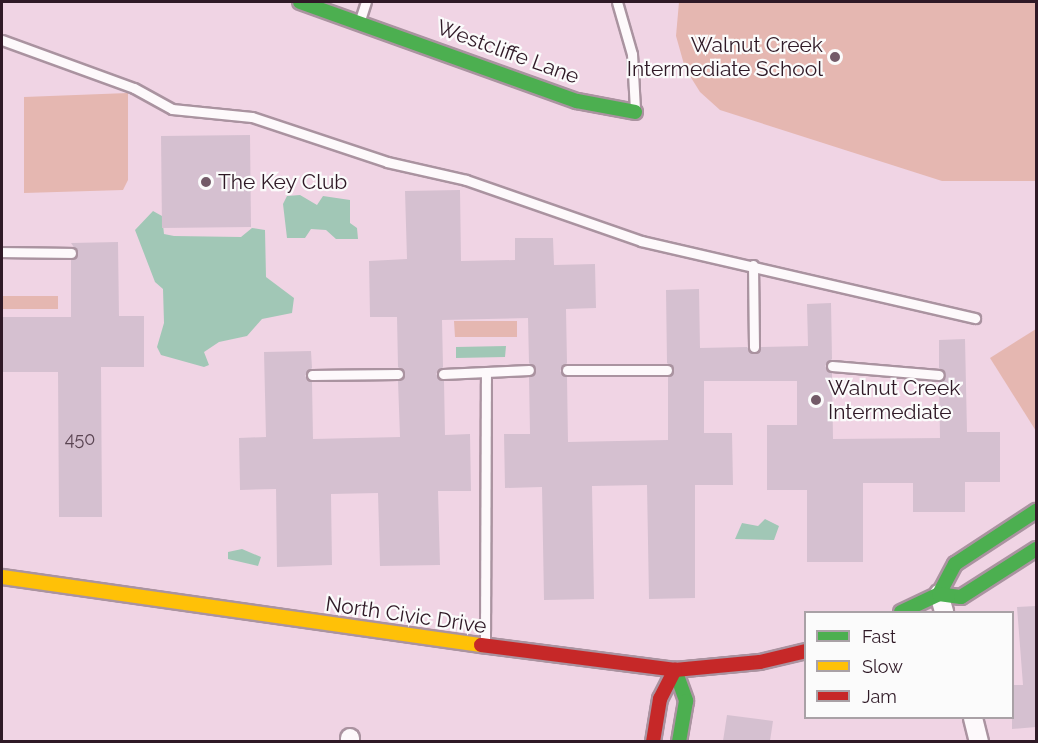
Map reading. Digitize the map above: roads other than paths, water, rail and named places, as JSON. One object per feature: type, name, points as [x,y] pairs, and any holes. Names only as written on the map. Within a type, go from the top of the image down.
[{"type":"main road","name":"Westcliffe Lane","points":[[300,2],[360,20],[578,101],[635,112]]},
{"type":"main road","points":[[939,594],[955,564],[1036,511]]},
{"type":"main road","points":[[903,611],[939,594],[962,597],[1036,549]]},
{"type":"main road","name":"North Civic Drive","points":[[2,577],[485,648],[675,670],[760,662],[804,651]]},
{"type":"main road","points":[[652,741],[660,699],[675,670]]},
{"type":"main road","points":[[675,670],[686,701],[679,741]]},
{"type":"street","points":[[939,594],[944,611]]},
{"type":"street","points":[[974,719],[979,741]]},
{"type":"lane","points":[[360,20],[366,2]]},
{"type":"lane","points":[[617,2],[632,54],[635,112]]},
{"type":"lane","points":[[2,40],[134,88],[172,108],[252,117],[387,162],[466,180],[640,241],[753,265],[975,318]]},
{"type":"lane","points":[[2,252],[71,252]]},
{"type":"lane","points":[[753,265],[754,347]]},
{"type":"lane","points":[[832,366],[939,375]]},
{"type":"lane","points":[[443,374],[529,370]]},
{"type":"lane","points":[[567,370],[668,370]]},
{"type":"lane","points":[[485,648],[486,373]]},
{"type":"lane","points":[[312,375],[398,374]]},
{"type":"place","name":"Walnut Creek Intermediate School","points":[[835,57]]},
{"type":"place","name":"The Key Club","points":[[206,182]]},
{"type":"place","name":"Walnut Creek Intermediate","points":[[816,400]]}]
